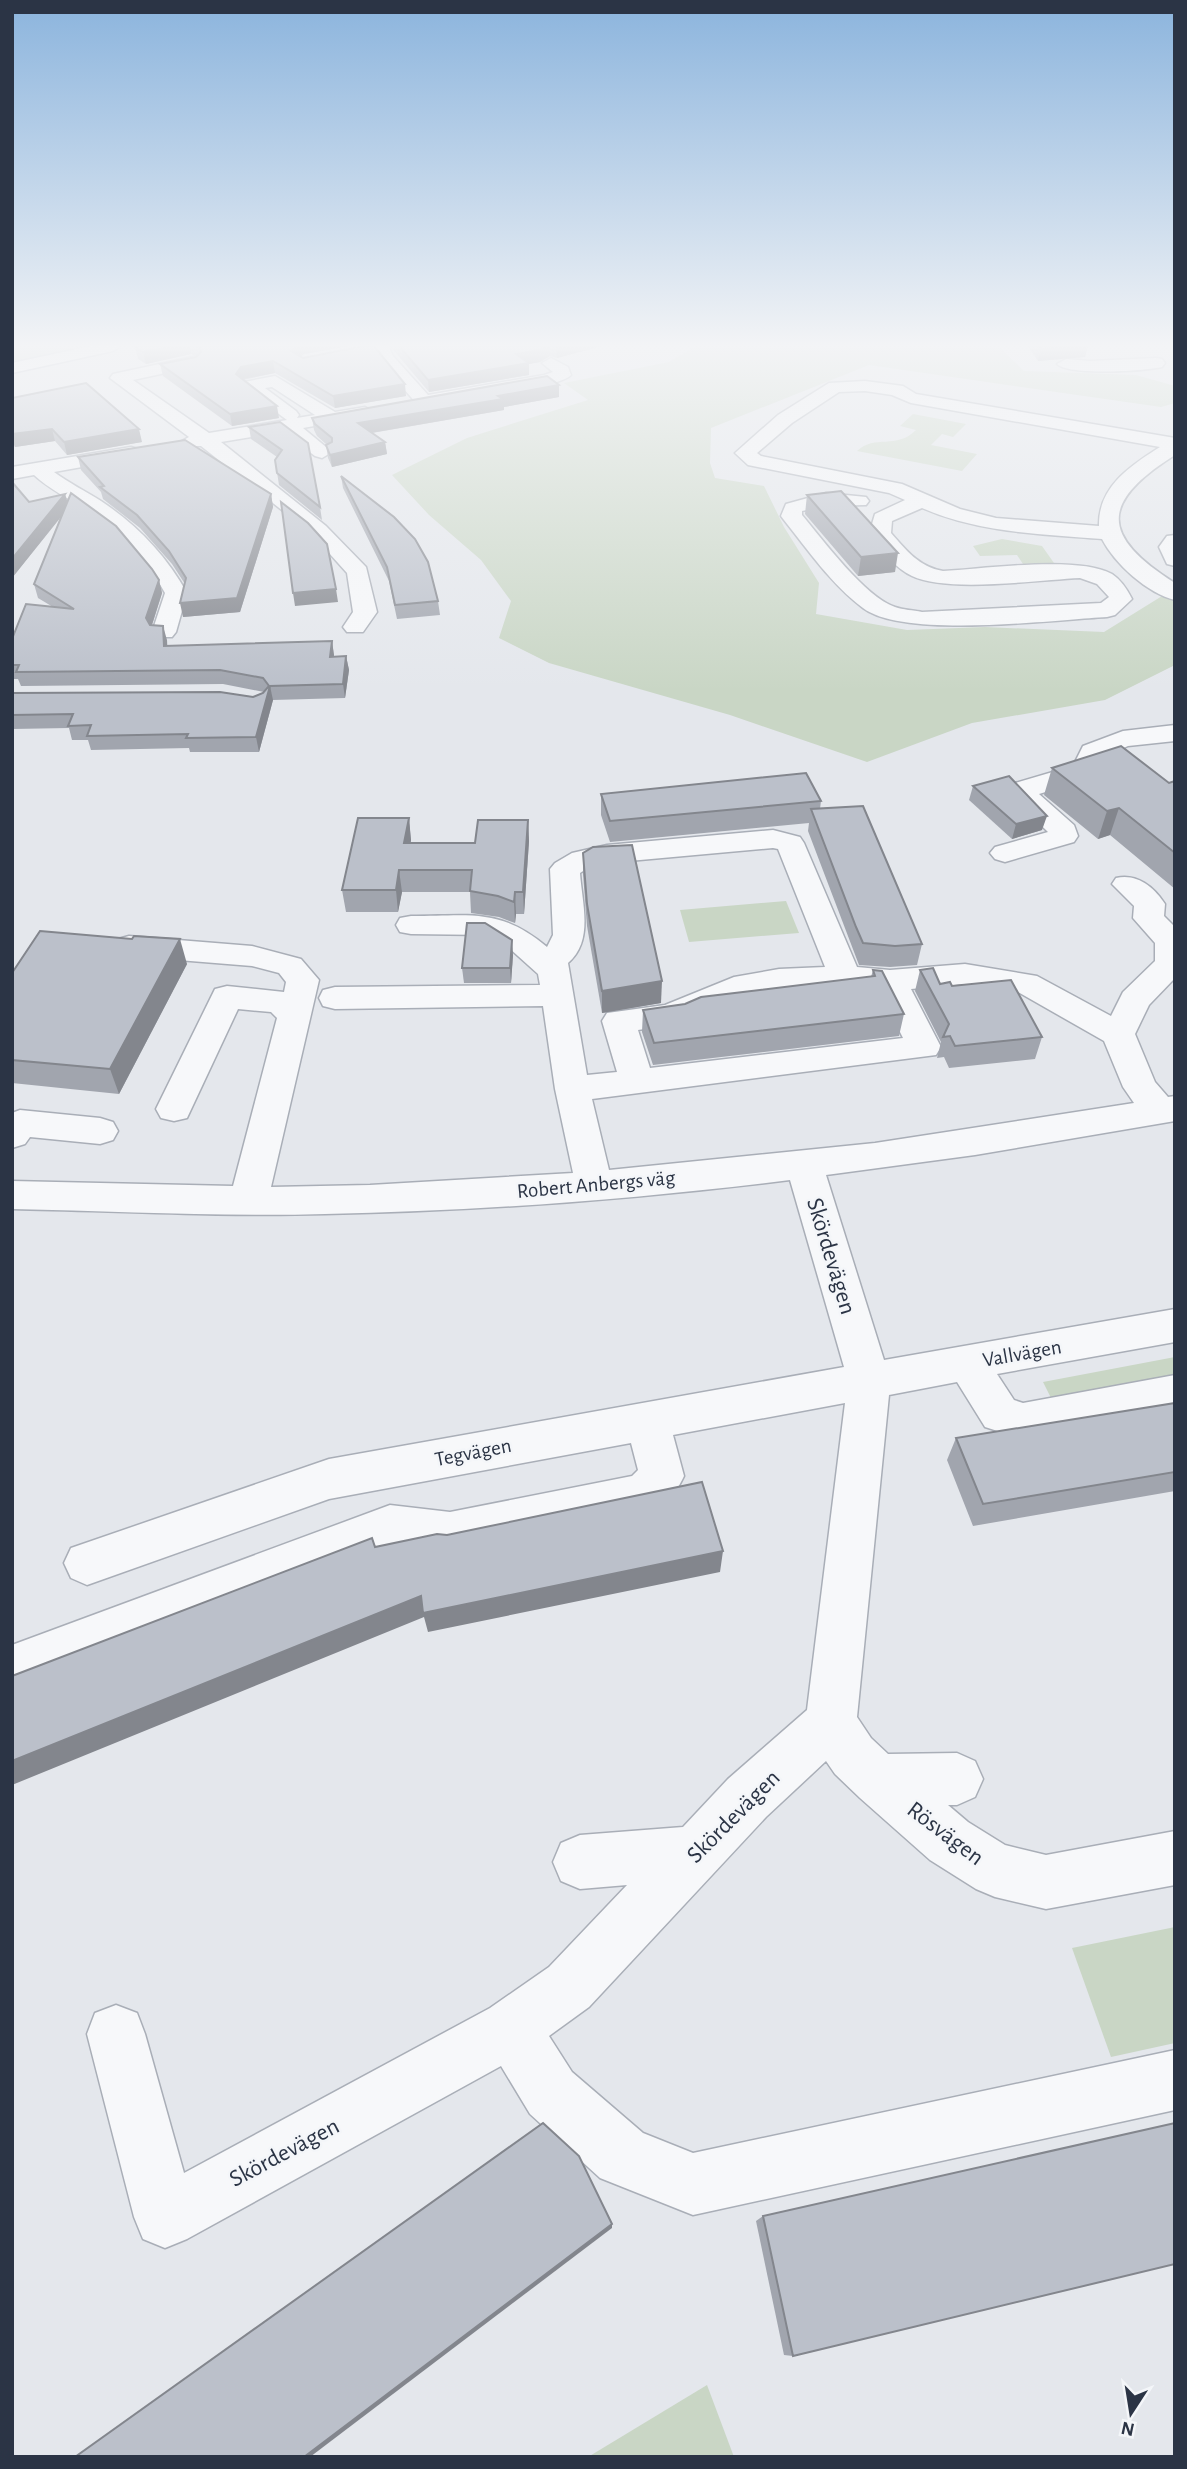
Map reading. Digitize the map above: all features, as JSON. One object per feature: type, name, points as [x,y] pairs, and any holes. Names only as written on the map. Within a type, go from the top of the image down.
[{"type":"street","points":[[12,473],[84,461]]},
{"type":"street","points":[[233,461],[319,530],[358,572],[365,612],[355,627]]},
{"type":"street","points":[[756,461],[895,488],[912,504]]},
{"type":"street","points":[[1152,461],[1129,477],[1115,495],[1109,514],[1113,540],[1149,576],[1175,593]]},
{"type":"street","points":[[39,469],[135,538],[165,571],[176,593],[164,632]]},
{"type":"street","points":[[852,583],[923,575],[943,578],[994,572],[1080,571],[1101,576],[1116,587],[1121,599],[1107,610],[922,620],[888,613],[871,603],[852,583],[792,516],[793,508],[808,501],[837,498],[912,504],[996,524],[1112,534]]},
{"type":"street","points":[[912,504],[882,518],[880,534],[913,570],[923,575]]},
{"type":"street","points":[[1175,541],[1170,547],[1175,559]]},
{"type":"street","points":[[1005,853],[1065,836],[1064,831],[1023,794],[1025,789],[1085,771],[1093,752],[1123,739],[1175,733]]},
{"type":"street","points":[[594,1185],[572,1089],[552,960],[566,948],[569,935],[565,869],[582,859],[607,854],[773,839],[790,843],[845,977]]},
{"type":"street","points":[[1118,1034],[1135,1000],[1171,963],[1171,941],[1148,918],[1150,904],[1127,884]]},
{"type":"street","points":[[411,925],[493,926],[518,939],[556,982]]},
{"type":"street","points":[[102,944],[252,956],[290,966],[303,980],[249,1199]]},
{"type":"street","points":[[637,1081],[619,1021],[671,1015],[733,988],[779,979],[845,977],[890,980],[965,975],[1026,983],[1118,1034],[1140,1087],[1168,1109]]},
{"type":"street","points":[[572,1089],[924,1046],[890,980]]},
{"type":"street","points":[[335,998],[556,982]]},
{"type":"street","points":[[174,1109],[227,997],[280,1002],[295,1015]]},
{"type":"street","name":"Robert Anbergs väg","points":[[12,1195],[368,1199],[594,1185],[805,1166],[1082,1126],[1168,1109]]},
{"type":"street","points":[[12,1135],[20,1123],[100,1131]]},
{"type":"street","name":"Skördevägen","points":[[116,2034],[165,2217],[511,2029],[569,1987],[747,1798],[831,1723],[869,1381],[805,1166]]},
{"type":"street","name":"Vallvägen","points":[[869,1381],[1175,1325]]},
{"type":"street","points":[[967,1363],[1000,1414],[1023,1421],[1175,1393]]},
{"type":"street","name":"Tegvägen","points":[[87,1563],[329,1479],[869,1381]]},
{"type":"street","points":[[12,1669],[390,1527],[450,1533],[645,1494],[662,1476],[647,1420]]},
{"type":"street","name":"Rösvägen","points":[[831,1723],[853,1756],[878,1780],[949,1841],[995,1870],[1046,1882],[1175,1858]]},
{"type":"street","points":[[878,1780],[957,1779]]},
{"type":"street","points":[[580,1862],[696,1853]]},
{"type":"street","points":[[511,2029],[551,2093],[622,2156],[693,2184],[1175,2080]]},
{"type":"green space","points":[[420,461],[710,461],[715,478],[764,486],[784,527],[819,583],[816,614],[907,630],[985,627],[1104,632],[1175,588],[1175,665],[1105,700],[972,723],[867,762],[730,715],[549,663],[499,638],[511,601],[481,560],[429,515],[392,475]]},
{"type":"green space","points":[[911,461],[971,461],[962,471]]},
{"type":"green space","points":[[1002,539],[1042,546],[1054,563],[1023,564],[1017,555],[980,556],[973,546]]},
{"type":"green space","points":[[786,901],[799,933],[689,942],[680,910]]},
{"type":"green space","points":[[1175,1357],[1175,1385],[1056,1408],[1043,1382]]},
{"type":"green space","points":[[1175,1927],[1175,2043],[1111,2057],[1072,1948]]},
{"type":"green space","points":[[707,2385],[734,2457],[588,2457]]},
{"type":"building","points":[[82,461],[219,461],[271,494],[237,598],[180,603],[186,578],[169,551],[137,515],[100,487],[104,486]]},
{"type":"building","points":[[275,461],[311,461],[320,507],[277,473]]},
{"type":"building","points":[[341,476],[394,517],[415,539],[428,562],[438,601],[395,605],[387,567]]},
{"type":"building","points":[[12,482],[29,502],[65,494],[12,559]]},
{"type":"building","points":[[841,491],[898,553],[861,557],[807,495]]},
{"type":"building","points":[[71,493],[116,526],[159,580],[146,618],[150,625],[163,626],[164,646],[332,641],[330,657],[346,656],[343,684],[270,686],[256,737],[186,738],[188,734],[87,736],[91,725],[68,726],[73,714],[12,715],[12,693],[220,692],[253,697],[263,693],[269,686],[263,678],[220,670],[16,672],[19,665],[12,665],[12,639],[26,604],[74,609],[34,584]]},
{"type":"building","points":[[281,502],[308,523],[327,544],[336,589],[293,593]]},
{"type":"building","points":[[1121,746],[1169,783],[1175,781],[1175,853],[1119,808],[1107,811],[1052,768]]},
{"type":"building","points":[[806,773],[821,801],[610,821],[601,794]]},
{"type":"building","points":[[1009,776],[1047,816],[1016,824],[973,786]]},
{"type":"building","points":[[863,806],[922,944],[895,946],[863,943],[856,927],[811,809]]},
{"type":"building","points":[[358,818],[409,818],[404,843],[475,843],[478,820],[528,820],[523,892],[515,892],[514,902],[470,891],[472,870],[399,870],[396,890],[342,890]]},
{"type":"building","points":[[632,845],[662,981],[602,991],[587,904],[583,853],[593,847]]},
{"type":"building","points":[[467,923],[485,923],[512,940],[510,968],[462,968]]},
{"type":"building","points":[[40,931],[132,939],[134,936],[180,939],[110,1069],[12,1060],[12,973]]},
{"type":"building","points":[[933,968],[940,984],[950,982],[952,986],[1011,980],[1042,1037],[955,1046],[950,1036],[943,1037],[949,1024],[920,970]]},
{"type":"building","points":[[873,970],[882,971],[904,1014],[654,1043],[643,1010],[685,1004],[701,997],[875,976]]},
{"type":"building","points":[[1175,1403],[1175,1472],[983,1504],[956,1438]]},
{"type":"building","points":[[702,1482],[723,1551],[423,1613],[421,1596],[12,1761],[12,1676],[372,1538],[375,1547],[437,1534],[447,1535]]},
{"type":"building","points":[[543,2123],[579,2156],[612,2224],[304,2457],[75,2457]]},
{"type":"building","points":[[1175,2123],[1175,2264],[793,2356],[763,2216]]}]
